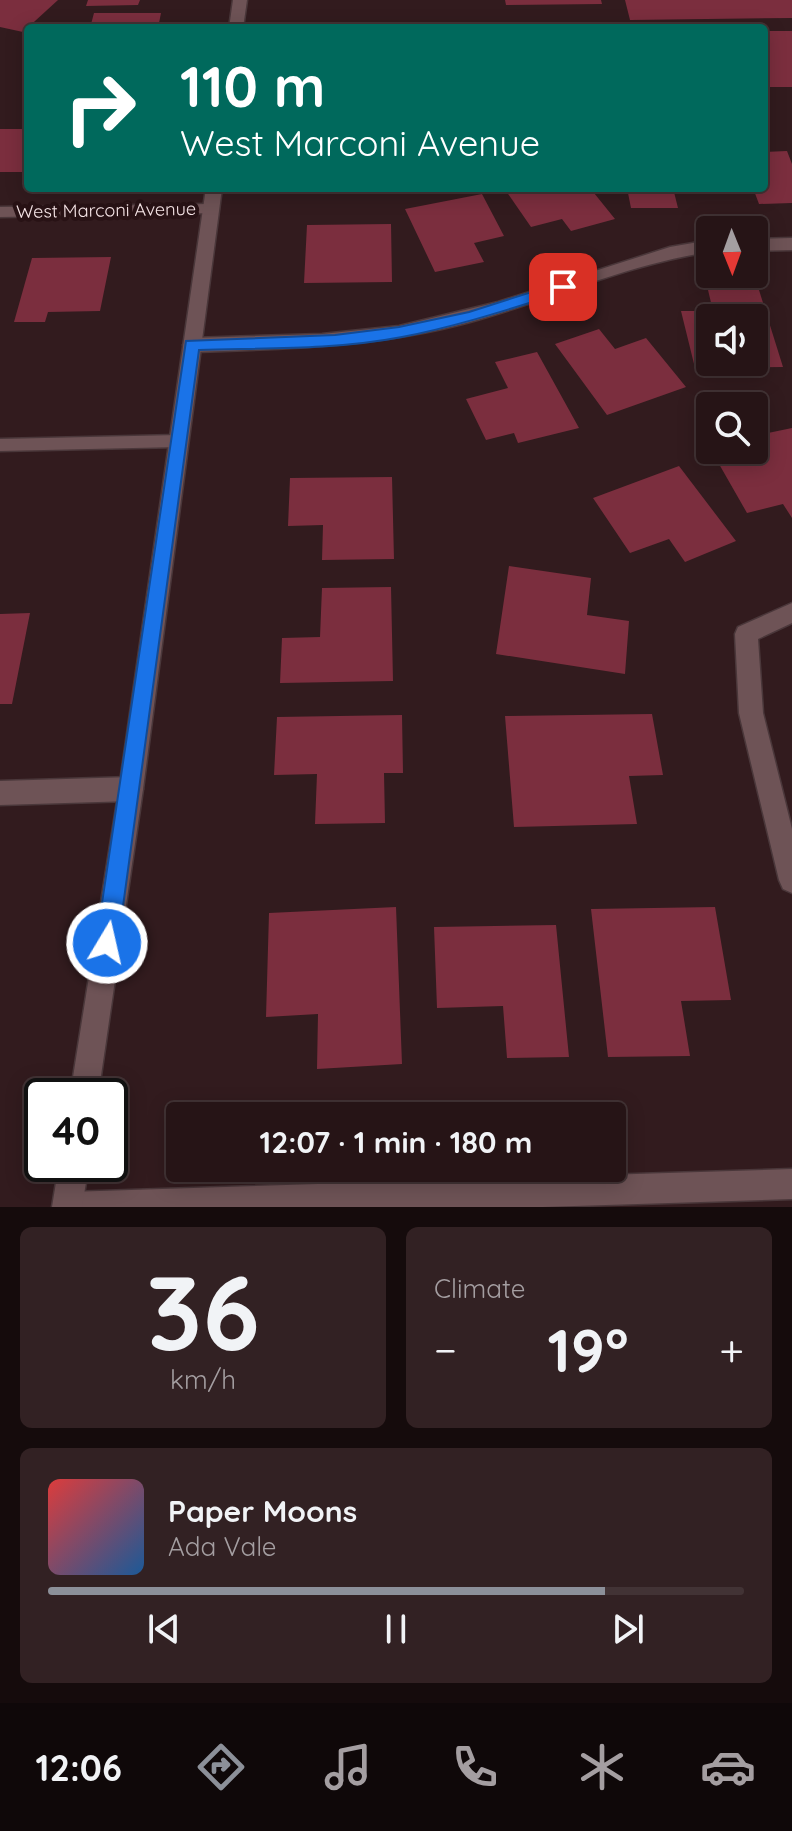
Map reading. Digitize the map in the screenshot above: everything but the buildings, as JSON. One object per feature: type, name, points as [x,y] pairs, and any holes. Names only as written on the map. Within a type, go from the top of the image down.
[{"type":"street","points":[[237,24],[240,0]]},
{"type":"street","points":[[87,1078],[131,789],[213,198]]},
{"type":"street","name":"West Marconi Avenue","points":[[0,212],[213,198]]},
{"type":"street","points":[[768,245],[792,244]]},
{"type":"street","points":[[192,345],[335,340],[399,332],[470,317],[676,251],[696,248]]},
{"type":"street","points":[[792,613],[746,634],[751,713],[792,880]]},
{"type":"street","points":[[0,793],[131,789]]},
{"type":"street","points":[[71,1182],[68,1207],[792,1184]]},
{"type":"lane","points":[[0,445],[178,441]]},
{"type":"route","points":[[107,943],[192,345],[335,340],[399,332],[470,317],[563,287]]}]
